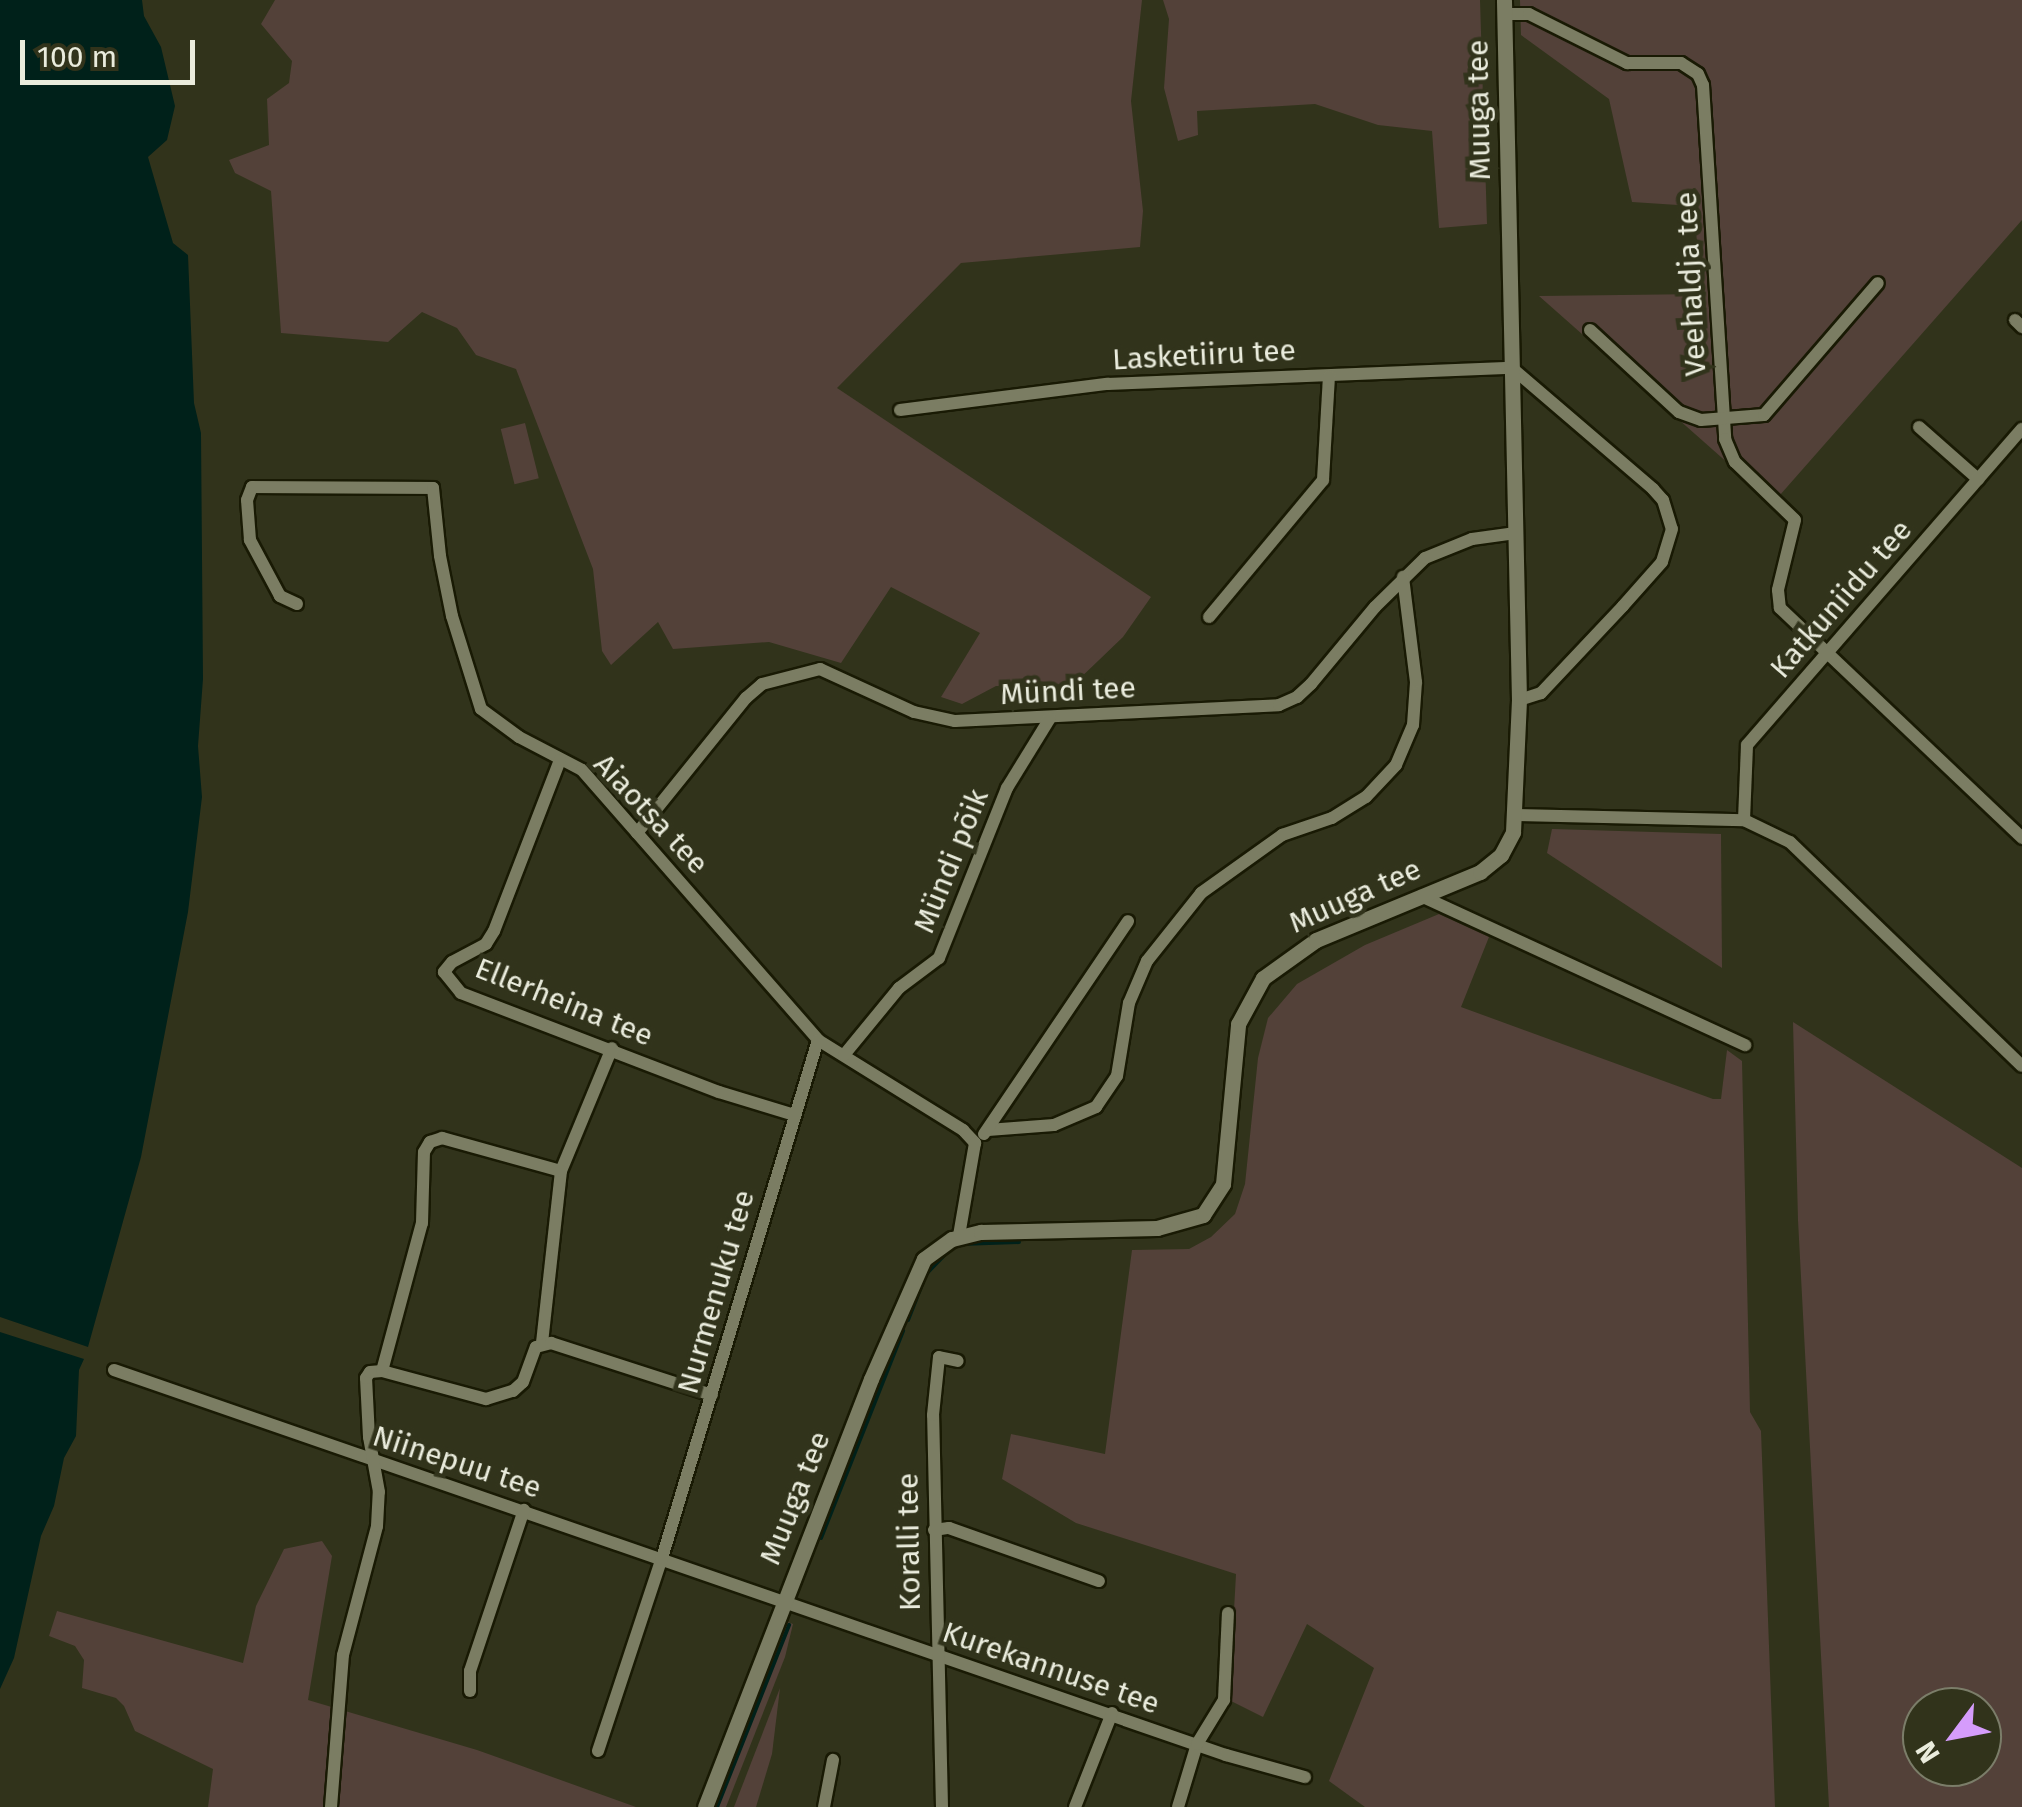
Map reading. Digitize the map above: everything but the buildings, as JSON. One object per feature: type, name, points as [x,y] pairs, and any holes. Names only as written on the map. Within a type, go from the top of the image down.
[{"type":"street","name":"Muuga tee","points":[[705,1807],[916,1271],[932,1250],[959,1236],[1157,1228],[1203,1215],[1223,1184],[1238,1024],[1253,991],[1295,951],[1494,862],[1514,832],[1519,700],[1504,7]]},
{"type":"street","name":"Veehaldja tee","points":[[1504,7],[1529,14],[1627,63],[1681,63],[1698,74],[1703,85],[1726,440],[1735,462],[1794,520],[1778,590],[1780,608],[1827,652]]},
{"type":"street","points":[[1590,330],[1679,412],[1701,420],[1764,415],[1878,284]]},
{"type":"street","name":"Lasketiiru tee","points":[[900,410],[1107,384],[1512,368]]},
{"type":"street","points":[[1512,368],[1653,489],[1670,515],[1672,529],[1662,562],[1541,692],[1519,700]]},
{"type":"street","points":[[1208,617],[1324,480],[1329,376]]},
{"type":"street","points":[[1919,427],[1978,479]]},
{"type":"street","name":"Katkuniidu tee","points":[[1744,820],[1747,745],[2022,429]]},
{"type":"street","name":"Aiaotsa tee","points":[[296,604],[280,596],[250,540],[248,500],[252,487],[433,488],[440,556],[452,616],[481,709],[496,723],[582,770],[818,1040],[963,1130],[975,1143]]},
{"type":"street","name":"Mündi tee","points":[[637,834],[746,698],[762,684],[808,669],[866,686],[934,718],[1050,718],[1289,702],[1311,684],[1403,577],[1445,547],[1485,536],[1516,534]]},
{"type":"street","points":[[988,1130],[1054,1125],[1096,1107],[1117,1076],[1129,1003],[1147,961],[1200,893],[1282,835],[1332,818],[1366,797],[1396,765],[1413,725],[1416,682],[1403,577]]},
{"type":"street","points":[[1827,652],[2022,838]]},
{"type":"street","name":"Mündi põik","points":[[844,1056],[899,988],[939,958],[1007,788],[1050,718]]},
{"type":"street","name":"Ellerheina tee","points":[[560,760],[494,930],[486,944],[452,962],[444,972],[461,993],[720,1092],[794,1114]]},
{"type":"street","points":[[1516,815],[1744,820],[1804,852],[2022,1066]]},
{"type":"street","points":[[1422,896],[1744,1045]]},
{"type":"street","points":[[959,1236],[975,1143],[988,1130],[1128,921]]},
{"type":"street","name":"Nurmenuku tee","points":[[598,1751],[662,1558],[818,1040]]},
{"type":"street","points":[[331,1807],[343,1655],[377,1526],[380,1492],[366,1378],[370,1372],[382,1371],[486,1399],[504,1395],[522,1382],[542,1343],[560,1171],[612,1048]]},
{"type":"street","points":[[382,1371],[422,1223],[424,1152],[430,1142],[442,1138],[560,1171]]},
{"type":"street","points":[[542,1343],[712,1395]]},
{"type":"street","name":"Koralli tee","points":[[942,1807],[934,1530],[936,1371],[939,1357],[958,1362]]},
{"type":"street","name":"Niinepuu tee","points":[[114,1370],[783,1602]]},
{"type":"street","points":[[470,1692],[470,1670],[524,1510]]},
{"type":"street","points":[[934,1530],[950,1528],[1098,1581]]},
{"type":"street","name":"Kurekannuse tee","points":[[783,1602],[1197,1744],[1305,1777]]},
{"type":"street","points":[[1178,1807],[1197,1744],[1224,1700],[1228,1613]]},
{"type":"street","points":[[1075,1807],[1112,1713]]},
{"type":"street","points":[[824,1807],[832,1760]]},
{"type":"shaded area","points":[[275,0],[1142,0],[1131,101],[1143,211],[1140,247],[961,263],[837,388],[1151,597],[1123,637],[1074,684],[996,686],[962,704],[941,697],[980,633],[891,587],[841,663],[769,642],[673,649],[658,622],[611,665],[602,651],[593,569],[516,369],[476,355],[457,328],[422,312],[388,342],[281,333],[271,191],[235,173],[229,160],[269,145],[267,99],[289,83],[292,61],[261,24]]},
{"type":"shaded area","points":[[1163,0],[1480,0],[1487,224],[1439,228],[1432,131],[1378,125],[1315,104],[1197,111],[1198,135],[1178,141],[1164,88],[1169,19]]},
{"type":"shaded area","points":[[1520,0],[2022,0],[2022,220],[1773,503],[1539,296],[1703,294],[1693,206],[1632,202],[1609,99],[1521,35]]},
{"type":"shaded area","points":[[525,423],[539,478],[515,484],[501,429]]},
{"type":"shaded area","points":[[1552,829],[1721,834],[1722,968],[1547,853]]},
{"type":"shaded area","points":[[1439,914],[1489,937],[1461,1007],[1713,1099],[1721,1099],[1727,1050],[1742,1061],[1750,1412],[1761,1431],[1775,1807],[1365,1807],[1329,1781],[1374,1668],[1307,1624],[1263,1717],[1229,1700],[1236,1574],[1076,1523],[1002,1479],[1011,1434],[1105,1454],[1132,1250],[1189,1249],[1211,1237],[1235,1214],[1245,1184],[1258,1058],[1268,1018],[1297,984],[1365,945]]},
{"type":"shaded area","points":[[1793,1022],[2022,1168],[2022,1807],[1829,1807],[1798,1220]]},
{"type":"shaded area","points":[[322,1541],[332,1556],[308,1700],[477,1750],[636,1807],[208,1807],[213,1769],[135,1731],[116,1698],[82,1688],[84,1660],[75,1646],[49,1636],[57,1611],[243,1663],[256,1606],[284,1549]]},
{"type":"shaded area","points":[[783,1620],[793,1624],[785,1657],[726,1807],[709,1807]]},
{"type":"shaded area","points":[[780,1688],[772,1754],[756,1807],[734,1807]]},
{"type":"water","points":[[0,0],[142,0],[144,16],[161,47],[175,106],[167,140],[148,157],[173,243],[188,255],[194,403],[201,433],[203,679],[198,746],[202,797],[188,912],[141,1157],[88,1347],[0,1317]]},
{"type":"water","points":[[0,1332],[84,1359],[79,1370],[76,1436],[64,1458],[54,1506],[41,1536],[14,1658],[0,1689]]},
{"type":"waterway","points":[[960,1244],[1019,1242]]},
{"type":"waterway","points":[[908,1320],[926,1274],[949,1250]]},
{"type":"waterway","points":[[821,1538],[903,1331]]},
{"type":"waterway","points":[[717,1807],[789,1625]]}]
